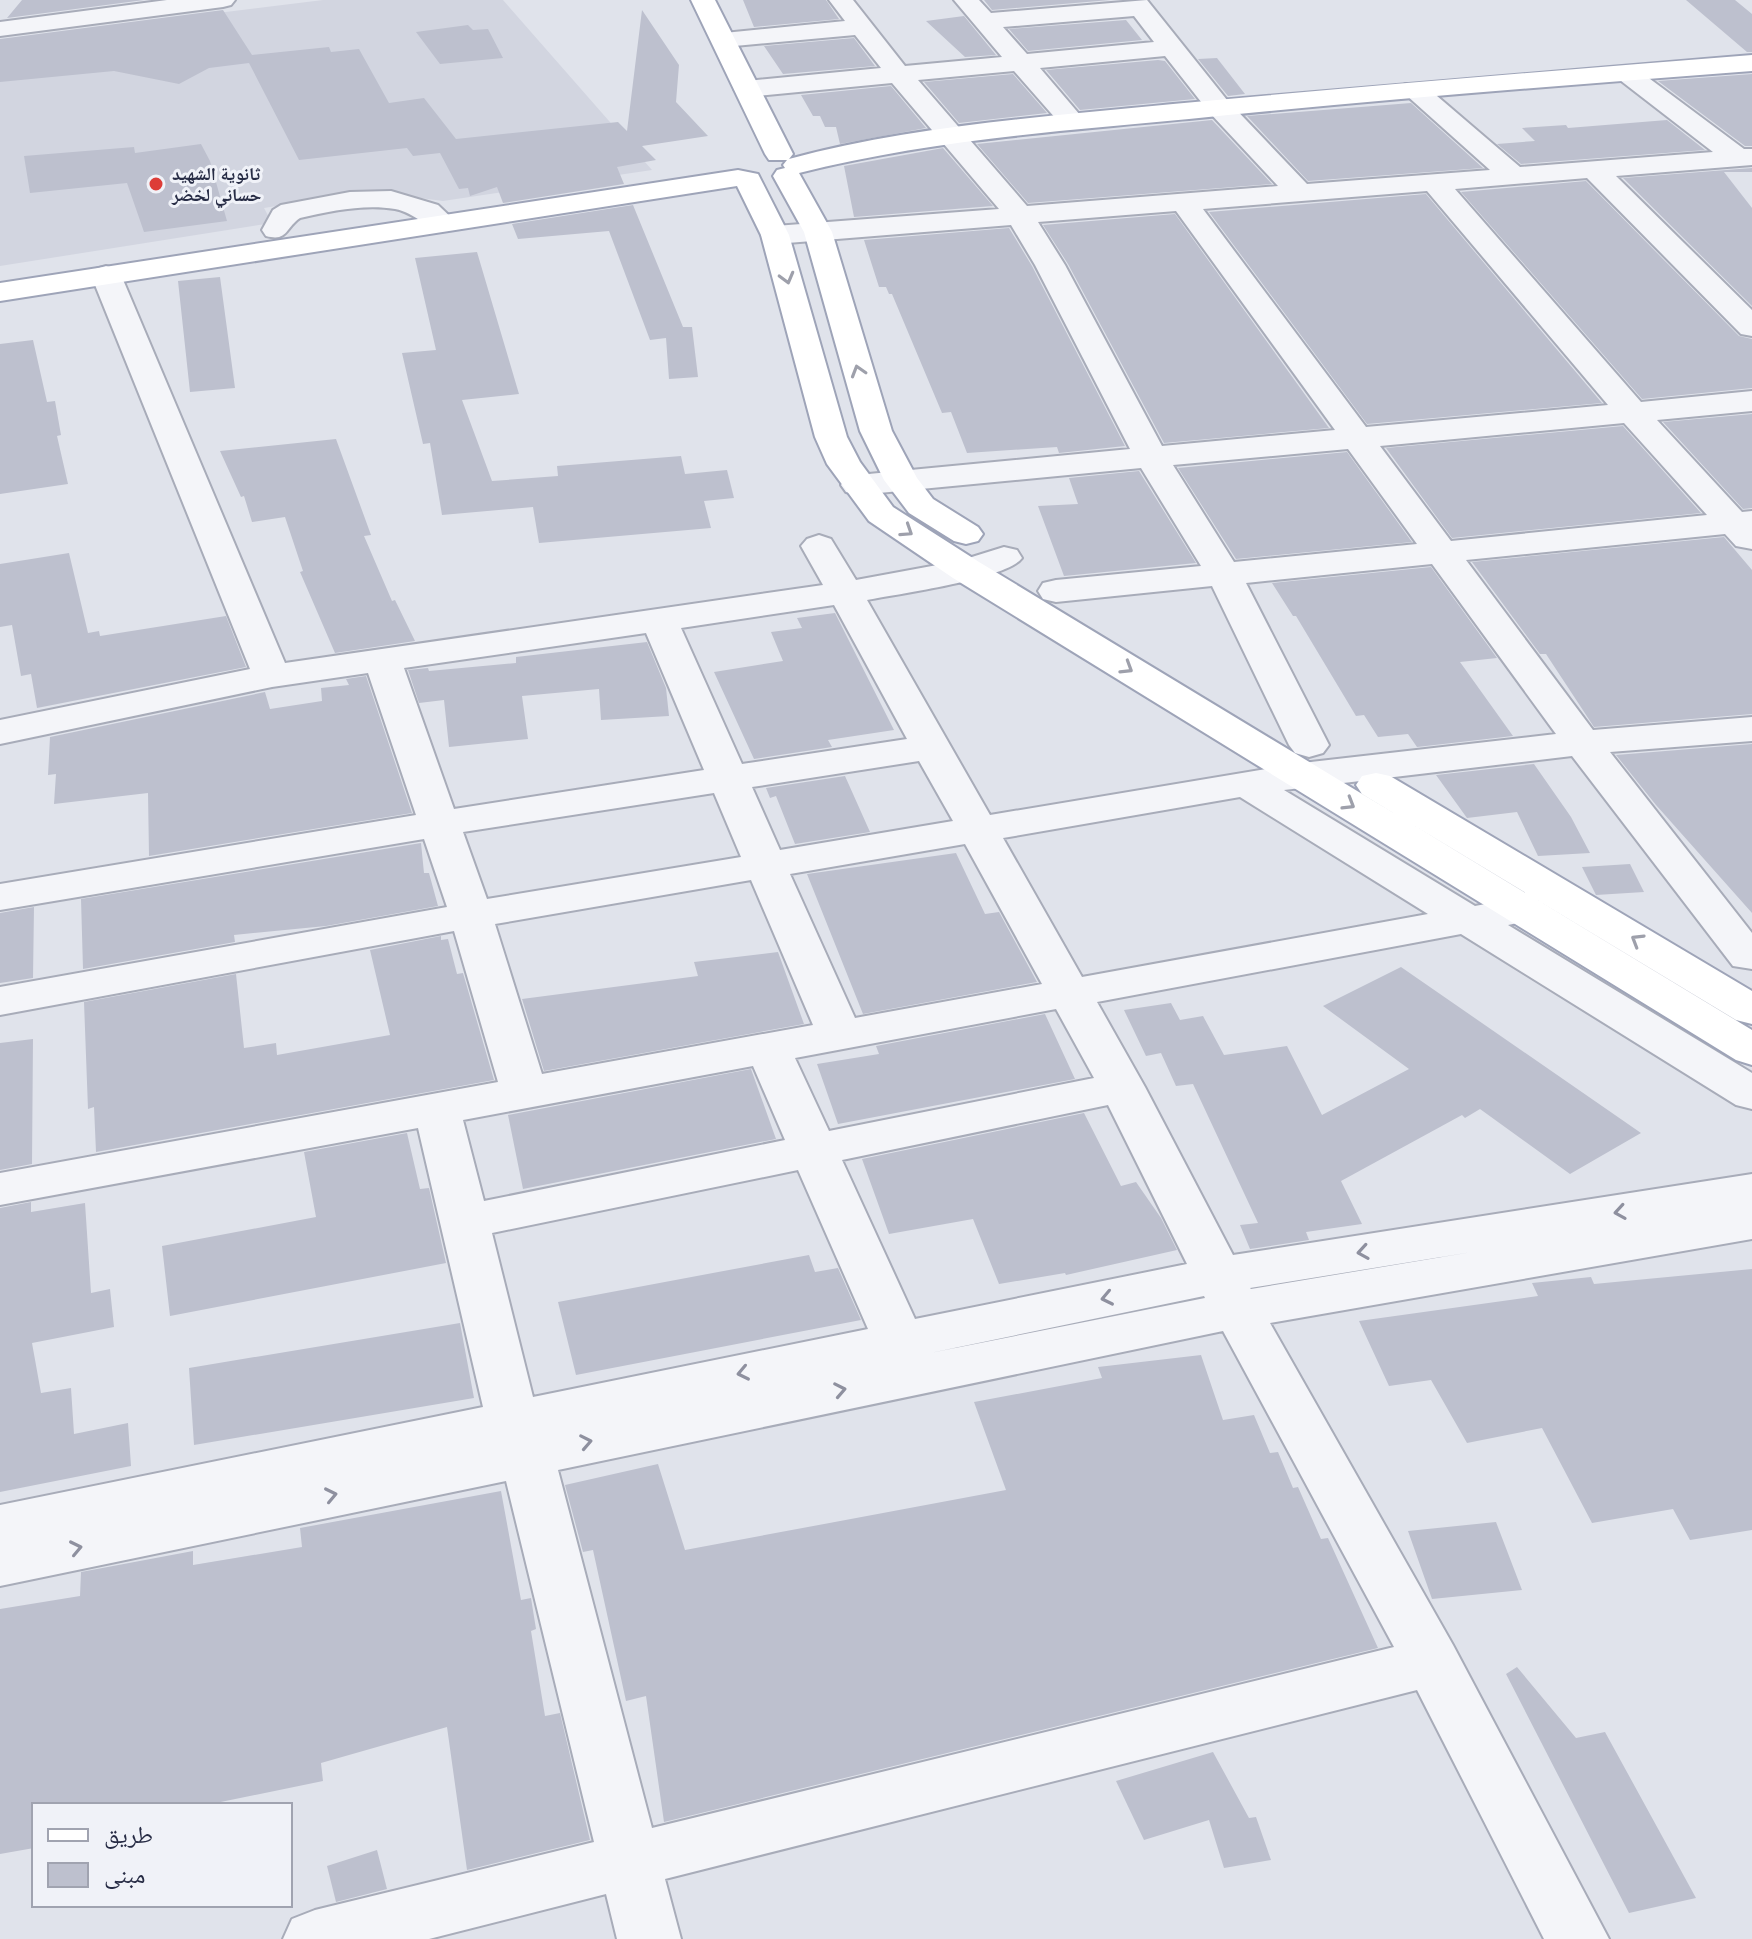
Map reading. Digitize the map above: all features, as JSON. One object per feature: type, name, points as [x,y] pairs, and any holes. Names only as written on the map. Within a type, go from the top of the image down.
[{"type":"main road","points":[[679,0],[713,66],[726,106]]},
{"type":"main road","points":[[703,0],[788,163],[818,232],[876,431],[901,480],[921,506],[1056,591],[1522,910],[1752,1050]]},
{"type":"main road","points":[[0,292],[438,218],[738,173],[751,153],[788,163],[946,137],[1218,106],[1752,63]]},
{"type":"main road","points":[[738,173],[775,235],[831,437],[858,485],[881,514],[966,570],[1305,760]]},
{"type":"main road","points":[[0,272],[276,230],[438,218]]},
{"type":"main road","points":[[831,437],[876,431]]},
{"type":"main road","points":[[1350,770],[1752,1010]]},
{"type":"street","points":[[0,29],[158,4],[223,0]]},
{"type":"street","points":[[841,0],[946,137],[1020,216],[1050,265],[1150,456],[1224,574],[1305,760]]},
{"type":"street","points":[[966,0],[1073,122]]},
{"type":"street","points":[[983,21],[1137,4],[1218,106],[1300,193]]},
{"type":"street","points":[[724,40],[862,27]]},
{"type":"street","points":[[747,89],[1171,48]]},
{"type":"street","points":[[1625,72],[1745,157]]},
{"type":"street","points":[[1414,89],[1514,176]]},
{"type":"street","points":[[775,235],[1745,157]]},
{"type":"street","points":[[1594,170],[1752,327]]},
{"type":"street","points":[[1434,182],[1632,412],[1746,529]]},
{"type":"street","points":[[1184,203],[1582,743],[1750,957]]},
{"type":"street","points":[[106,275],[272,676]]},
{"type":"street","points":[[858,485],[1752,401]]},
{"type":"street","points":[[1056,591],[1442,552],[1746,529]]},
{"type":"street","points":[[819,546],[1122,1087],[1228,1293],[1432,1662],[1577,1939]]},
{"type":"street","points":[[0,732],[272,676],[845,593],[966,570],[1004,558]]},
{"type":"street","points":[[659,620],[840,1036]]},
{"type":"street","points":[[382,660],[471,915],[525,1095]]},
{"type":"street","points":[[0,1001],[471,915],[1248,785],[1305,760],[1350,770],[1582,743],[1752,729]]},
{"type":"street","points":[[0,897],[440,823],[932,747]]},
{"type":"street","points":[[1248,785],[1752,1094]]},
{"type":"street","points":[[0,1189],[1522,910]]},
{"type":"street","points":[[1682,966],[1750,957]]},
{"type":"street","points":[[769,1050],[907,1358]]},
{"type":"street","points":[[465,1222],[1122,1087]]},
{"type":"street","points":[[437,1111],[649,1939]]},
{"type":"street","points":[[0,1564],[520,1438],[1228,1293],[1752,1191]]},
{"type":"street","points":[[1228,1293],[1752,1222]]},
{"type":"street","points":[[0,1527],[520,1438]]},
{"type":"street","points":[[315,1939],[1432,1662]]},
{"type":"shaded area","points":[[323,0],[503,0],[652,170],[443,201],[367,191],[264,208],[272,223],[0,266],[0,40]]},
{"type":"building","points":[[22,0],[144,0],[7,18]]},
{"type":"building","points":[[743,0],[826,0],[839,19],[754,27]]},
{"type":"building","points":[[984,0],[1110,0],[992,10]]},
{"type":"building","points":[[1686,0],[1735,0],[1752,14],[1752,52],[1747,52]]},
{"type":"building","points":[[223,10],[252,55],[329,47],[331,52],[359,49],[389,103],[424,98],[456,139],[618,122],[627,131],[642,10],[679,65],[676,102],[708,136],[642,146],[656,160],[617,167],[624,184],[503,203],[497,187],[470,196],[468,188],[459,189],[440,153],[413,156],[407,148],[299,160],[249,63],[209,68],[179,84],[114,71],[0,82],[0,39]]},
{"type":"building","points":[[964,16],[996,55],[965,57],[926,21]]},
{"type":"building","points":[[1126,20],[1142,40],[1028,51],[1009,29]]},
{"type":"building","points":[[468,25],[473,30],[488,29],[503,58],[440,64],[416,32]]},
{"type":"building","points":[[854,38],[875,66],[783,74],[764,46]]},
{"type":"building","points":[[1217,58],[1245,94],[1228,96],[1198,59]]},
{"type":"building","points":[[1165,61],[1195,99],[1080,110],[1046,70]]},
{"type":"building","points":[[1013,74],[1047,113],[959,123],[924,82]]},
{"type":"building","points":[[1752,74],[1752,146],[1745,146],[1658,81]]},
{"type":"building","points":[[891,86],[926,128],[840,144],[836,127],[825,127],[820,116],[813,116],[801,95]]},
{"type":"building","points":[[1411,103],[1483,168],[1308,181],[1247,116]]},
{"type":"building","points":[[1212,120],[1272,184],[1028,203],[977,144]]},
{"type":"building","points":[[1667,120],[1705,150],[1521,164],[1497,144],[1535,141],[1522,128],[1566,125],[1568,128]]},
{"type":"building","points":[[201,144],[210,161],[227,221],[144,232],[127,183],[30,193],[24,156],[134,147],[135,153]]},
{"type":"building","points":[[943,148],[993,206],[854,217],[844,166]]},
{"type":"building","points":[[1752,168],[1752,172],[1724,172],[1752,208],[1752,306],[1623,178]]},
{"type":"building","points":[[1586,181],[1739,336],[1752,339],[1752,388],[1642,399],[1461,192]]},
{"type":"building","points":[[1426,194],[1602,403],[1367,424],[1209,212]]},
{"type":"building","points":[[633,205],[683,327],[692,327],[698,377],[669,379],[666,338],[650,340],[609,231],[518,239],[512,224]]},
{"type":"building","points":[[1175,214],[1329,428],[1164,443],[1068,264],[1043,225]]},
{"type":"building","points":[[1009,228],[1032,266],[1125,446],[1059,453],[1057,447],[967,453],[951,412],[942,413],[892,294],[886,287],[879,287],[864,240]]},
{"type":"building","points":[[477,252],[519,394],[462,400],[492,481],[558,476],[557,466],[681,456],[685,474],[727,470],[734,498],[704,501],[711,528],[539,543],[533,507],[442,515],[430,443],[423,444],[402,353],[436,350],[415,258]]},
{"type":"building","points":[[220,277],[235,388],[190,392],[178,281]]},
{"type":"building","points":[[33,340],[47,402],[55,401],[61,435],[57,436],[68,484],[0,494],[0,344]]},
{"type":"building","points":[[1752,414],[1752,508],[1743,509],[1663,422]]},
{"type":"building","points":[[1623,426],[1701,513],[1452,538],[1386,448]]},
{"type":"building","points":[[336,439],[371,535],[364,536],[392,601],[395,600],[415,641],[335,653],[300,572],[303,571],[285,517],[252,522],[244,496],[241,497],[220,451]]},
{"type":"building","points":[[1347,452],[1412,542],[1236,559],[1178,468]]},
{"type":"building","points":[[1139,471],[1196,563],[1064,576],[1038,506],[1078,504],[1069,478]]},
{"type":"building","points":[[1724,537],[1752,570],[1752,714],[1594,727],[1546,654],[1540,654],[1472,562]]},
{"type":"building","points":[[69,553],[88,633],[99,631],[100,636],[226,616],[246,667],[37,708],[31,674],[21,676],[12,625],[0,627],[0,564]]},
{"type":"building","points":[[1431,567],[1497,658],[1460,662],[1513,736],[1417,747],[1408,734],[1378,737],[1364,715],[1356,716],[1296,616],[1293,616],[1272,583]]},
{"type":"building","points":[[835,613],[894,730],[828,740],[832,747],[754,759],[714,672],[783,661],[771,632],[802,628],[797,618]]},
{"type":"building","points":[[647,642],[666,688],[669,716],[601,720],[599,689],[522,696],[528,739],[449,747],[444,700],[419,703],[408,670],[516,663],[516,657]]},
{"type":"building","points":[[366,676],[412,813],[149,856],[148,793],[54,804],[56,774],[48,775],[50,737],[265,692],[270,709],[322,701],[321,688],[349,685],[346,679]]},
{"type":"building","points":[[1752,744],[1752,913],[1616,755]]},
{"type":"building","points":[[1534,764],[1571,817],[1590,853],[1538,856],[1517,812],[1467,818],[1436,775]]},
{"type":"building","points":[[845,776],[870,832],[795,844],[776,796],[770,798],[766,788]]},
{"type":"building","points":[[421,843],[424,873],[429,873],[438,906],[326,926],[234,935],[235,942],[83,969],[81,899]]},
{"type":"building","points":[[956,853],[985,914],[999,912],[1037,982],[863,1014],[807,874]]},
{"type":"building","points":[[1630,864],[1644,892],[1596,895],[1582,867]]},
{"type":"building","points":[[34,907],[33,978],[0,983],[0,913]]},
{"type":"building","points":[[441,936],[441,940],[448,939],[457,974],[463,973],[494,1080],[96,1152],[94,1107],[88,1109],[84,1002],[236,974],[244,1048],[276,1043],[277,1055],[390,1035],[370,950]]},
{"type":"building","points":[[778,952],[804,1024],[544,1071],[522,999],[698,976],[694,962]]},
{"type":"building","points":[[1401,967],[1641,1133],[1570,1174],[1480,1109],[1465,1118],[1462,1115],[1341,1181],[1362,1224],[1306,1232],[1309,1240],[1250,1249],[1240,1225],[1258,1223],[1193,1084],[1176,1086],[1161,1053],[1146,1056],[1124,1010],[1171,1003],[1180,1020],[1203,1016],[1224,1055],[1287,1046],[1322,1115],[1409,1069],[1323,1006]]},
{"type":"building","points":[[1045,1014],[1075,1079],[838,1124],[817,1064],[879,1054],[876,1046]]},
{"type":"building","points":[[33,1039],[32,1164],[0,1170],[0,1043]]},
{"type":"building","points":[[751,1069],[776,1139],[523,1189],[508,1115]]},
{"type":"building","points":[[1084,1113],[1121,1186],[1136,1182],[1161,1218],[1177,1250],[1066,1275],[999,1284],[973,1219],[889,1234],[862,1159]]},
{"type":"building","points":[[407,1133],[420,1189],[429,1188],[446,1263],[170,1316],[162,1246],[316,1217],[304,1152]]},
{"type":"building","points":[[31,1202],[31,1212],[85,1203],[91,1293],[110,1289],[114,1327],[32,1343],[41,1393],[71,1388],[74,1434],[128,1423],[131,1466],[0,1492],[0,1208]]},
{"type":"building","points":[[809,1255],[815,1272],[838,1268],[861,1320],[576,1375],[558,1302]]},
{"type":"building","points":[[1752,1269],[1752,1530],[1690,1540],[1673,1509],[1592,1523],[1542,1428],[1467,1443],[1431,1380],[1389,1386],[1359,1321],[1538,1296],[1532,1283],[1591,1277],[1594,1284]]},
{"type":"building","points":[[460,1323],[474,1398],[194,1445],[189,1368]]},
{"type":"building","points":[[1201,1355],[1223,1420],[1254,1415],[1270,1453],[1278,1452],[1293,1488],[1298,1487],[1321,1539],[1328,1538],[1378,1648],[664,1822],[646,1696],[626,1701],[593,1550],[583,1552],[565,1485],[658,1464],[685,1550],[1006,1490],[974,1402],[1102,1378],[1098,1367]]},
{"type":"building","points":[[501,1491],[521,1600],[531,1598],[536,1629],[531,1631],[545,1716],[560,1713],[590,1840],[467,1870],[447,1727],[321,1763],[323,1781],[216,1803],[32,1803],[32,1848],[0,1854],[0,1609],[80,1596],[81,1572],[193,1551],[193,1565],[302,1547],[300,1528]]},
{"type":"building","points":[[1496,1522],[1522,1590],[1432,1599],[1408,1531]]},
{"type":"building","points":[[1517,1667],[1576,1738],[1605,1732],[1696,1898],[1629,1913],[1506,1674]]},
{"type":"building","points":[[1213,1752],[1249,1818],[1256,1817],[1271,1860],[1224,1868],[1209,1820],[1144,1840],[1116,1781]]},
{"type":"building","points":[[377,1850],[387,1889],[336,1902],[327,1866]]},
{"type":"place","name":"ثانوية الشهيد حساني لخضر","points":[[156,184]]}]
